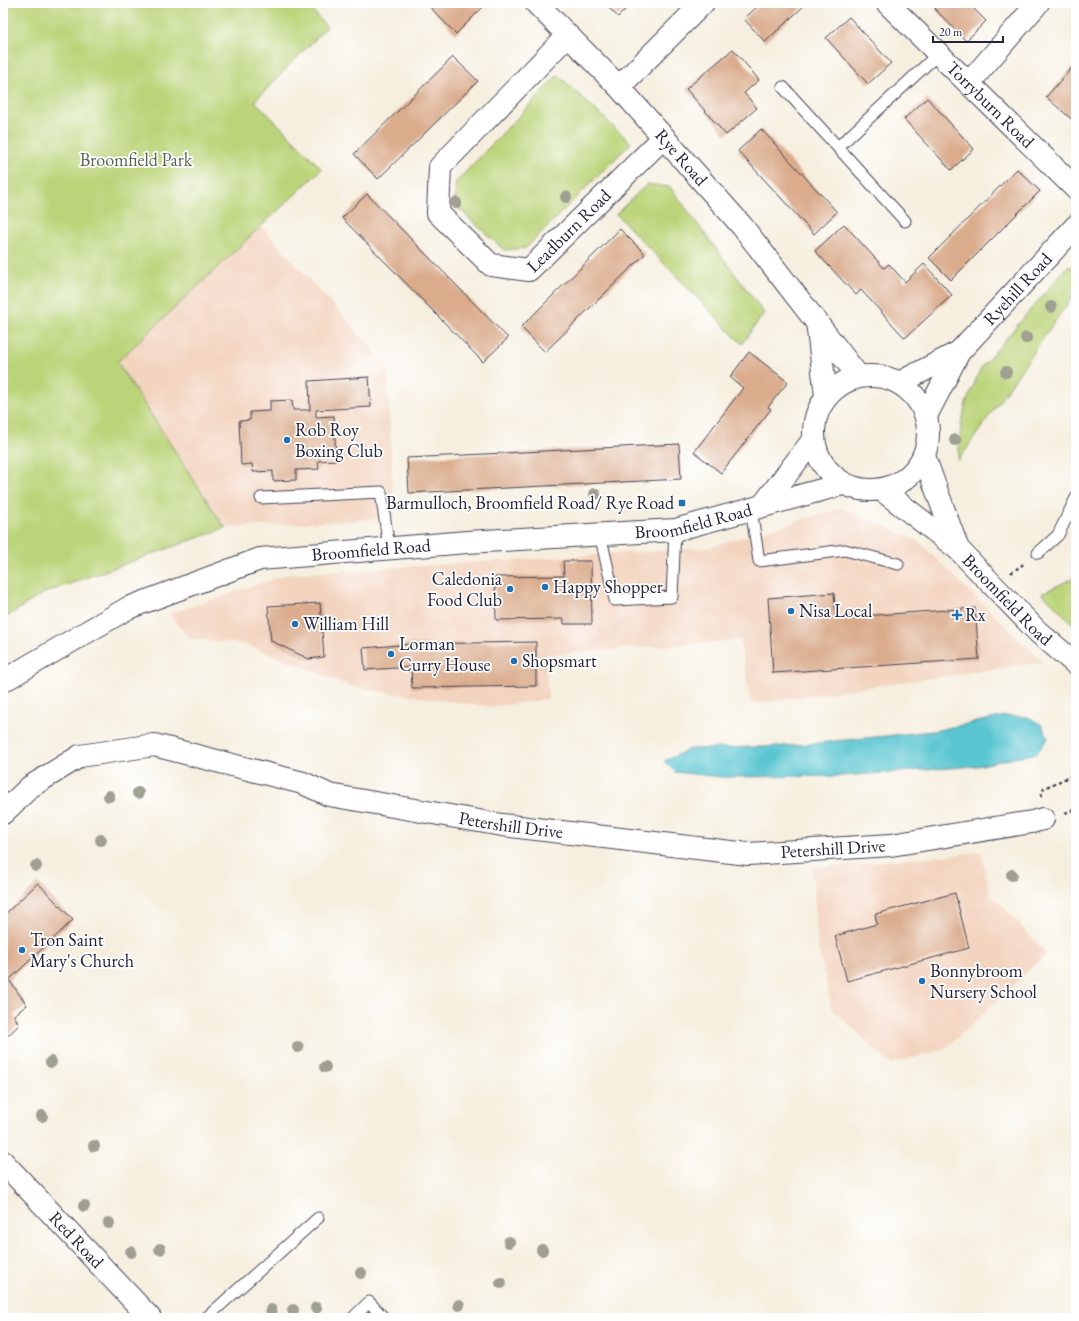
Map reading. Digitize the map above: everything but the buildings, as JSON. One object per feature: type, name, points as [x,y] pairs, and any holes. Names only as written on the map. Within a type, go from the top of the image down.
[{"type":"street","name":"Rye Road","points":[[536,3],[618,87],[742,226],[859,376]]},
{"type":"street","points":[[618,87],[703,3]]},
{"type":"street","name":"Torryburn Road","points":[[887,3],[1076,189]]},
{"type":"street","points":[[969,83],[1038,3]]},
{"type":"street","name":"Leadburn Road","points":[[567,36],[440,167],[438,213],[491,266],[529,270],[664,137]]},
{"type":"street","name":"Ryehill Road","points":[[926,416],[959,352],[1075,230]]},
{"type":"street","points":[[817,321],[826,396]]},
{"type":"street","name":"Ryehill Road","points":[[899,383],[959,352]]},
{"type":"street","points":[[874,375],[899,383],[914,395],[926,416],[929,432],[924,456],[907,478],[882,490],[864,491],[843,484],[826,471],[813,440],[815,417],[826,396],[843,382],[859,376],[874,375]]},
{"type":"street","name":"Broomfield Road","points":[[757,507],[813,440]]},
{"type":"street","name":"Broomfield Road","points":[[924,456],[958,549]]},
{"type":"street","name":"Broomfield Road","points":[[3,681],[128,608],[260,558],[389,548],[675,530],[843,484]]},
{"type":"street","name":"Broomfield Road","points":[[882,490],[958,549],[1038,632],[1076,664]]},
{"type":"street","name":"Petershill Drive","points":[[3,813],[30,787],[80,756],[154,745],[303,783],[329,795],[502,824],[748,854],[891,845],[1037,820]]},
{"type":"street","name":"Red Road","points":[[3,1162],[150,1318]]},
{"type":"lane","points":[[838,147],[938,54]]},
{"type":"lane","points":[[784,87],[905,221]]},
{"type":"lane","points":[[261,498],[381,492],[389,548]]},
{"type":"lane","points":[[1038,553],[1058,535],[1076,498]]},
{"type":"lane","points":[[757,507],[759,561],[845,550],[898,564]]},
{"type":"lane","points":[[600,534],[616,600],[672,597],[675,530]]},
{"type":"lane","points":[[206,1318],[318,1218]]},
{"type":"lane","points":[[353,1318],[369,1302],[384,1318]]},
{"type":"path","points":[[994,586],[1038,553]]},
{"type":"path","points":[[1037,820],[1044,788],[1076,774]]},
{"type":"shaded area","points":[[261,226],[387,364],[394,518],[225,528],[117,362]]},
{"type":"shaded area","points":[[842,508],[917,540],[1043,662],[751,704],[740,640],[545,655],[548,699],[492,707],[355,688],[245,644],[190,639],[169,614],[289,574],[706,548]]},
{"type":"shaded area","name":"Bonnybroom Nursery School","points":[[981,852],[990,893],[1047,954],[944,1050],[890,1064],[832,1009],[818,947],[812,868]]},
{"type":"green space","name":"Broomfield Park","points":[[3,3],[306,3],[327,27],[255,101],[322,169],[117,362],[225,528],[44,593],[3,619]]},
{"type":"green space","points":[[558,75],[631,143],[526,248],[504,250],[456,206],[455,183]]},
{"type":"green space","points":[[647,184],[670,187],[764,313],[742,344],[616,214]]},
{"type":"green space","points":[[1067,267],[1076,267],[1076,291],[958,461],[961,425],[966,403],[981,368]]},
{"type":"green space","points":[[1076,577],[1076,627],[1042,593]]},
{"type":"water","points":[[1005,716],[1028,717],[1042,725],[1048,738],[1037,753],[977,766],[841,776],[722,777],[675,772],[664,761],[690,749],[788,746],[933,731]]},
{"type":"place","name":"Rob Roy Boxing Club","points":[[287,440]]},
{"type":"place","name":"Barmulloch, Broomfield Road/ Rye Road","points":[[682,503]]},
{"type":"place","name":"Happy Shopper","points":[[545,587]]},
{"type":"place","name":"Caledonia Food Club","points":[[510,589]]},
{"type":"place","name":"Nisa Local","points":[[791,611]]},
{"type":"place","name":"Rx","points":[[957,615]]},
{"type":"place","name":"William Hill","points":[[295,624]]},
{"type":"place","name":"Lorman Curry House","points":[[391,654]]},
{"type":"place","name":"Shopsmart","points":[[514,661]]},
{"type":"place","name":"Tron Saint Mary's Church","points":[[22,950]]},
{"type":"place","name":"Bonnybroom Nursery School","points":[[922,981]]}]
